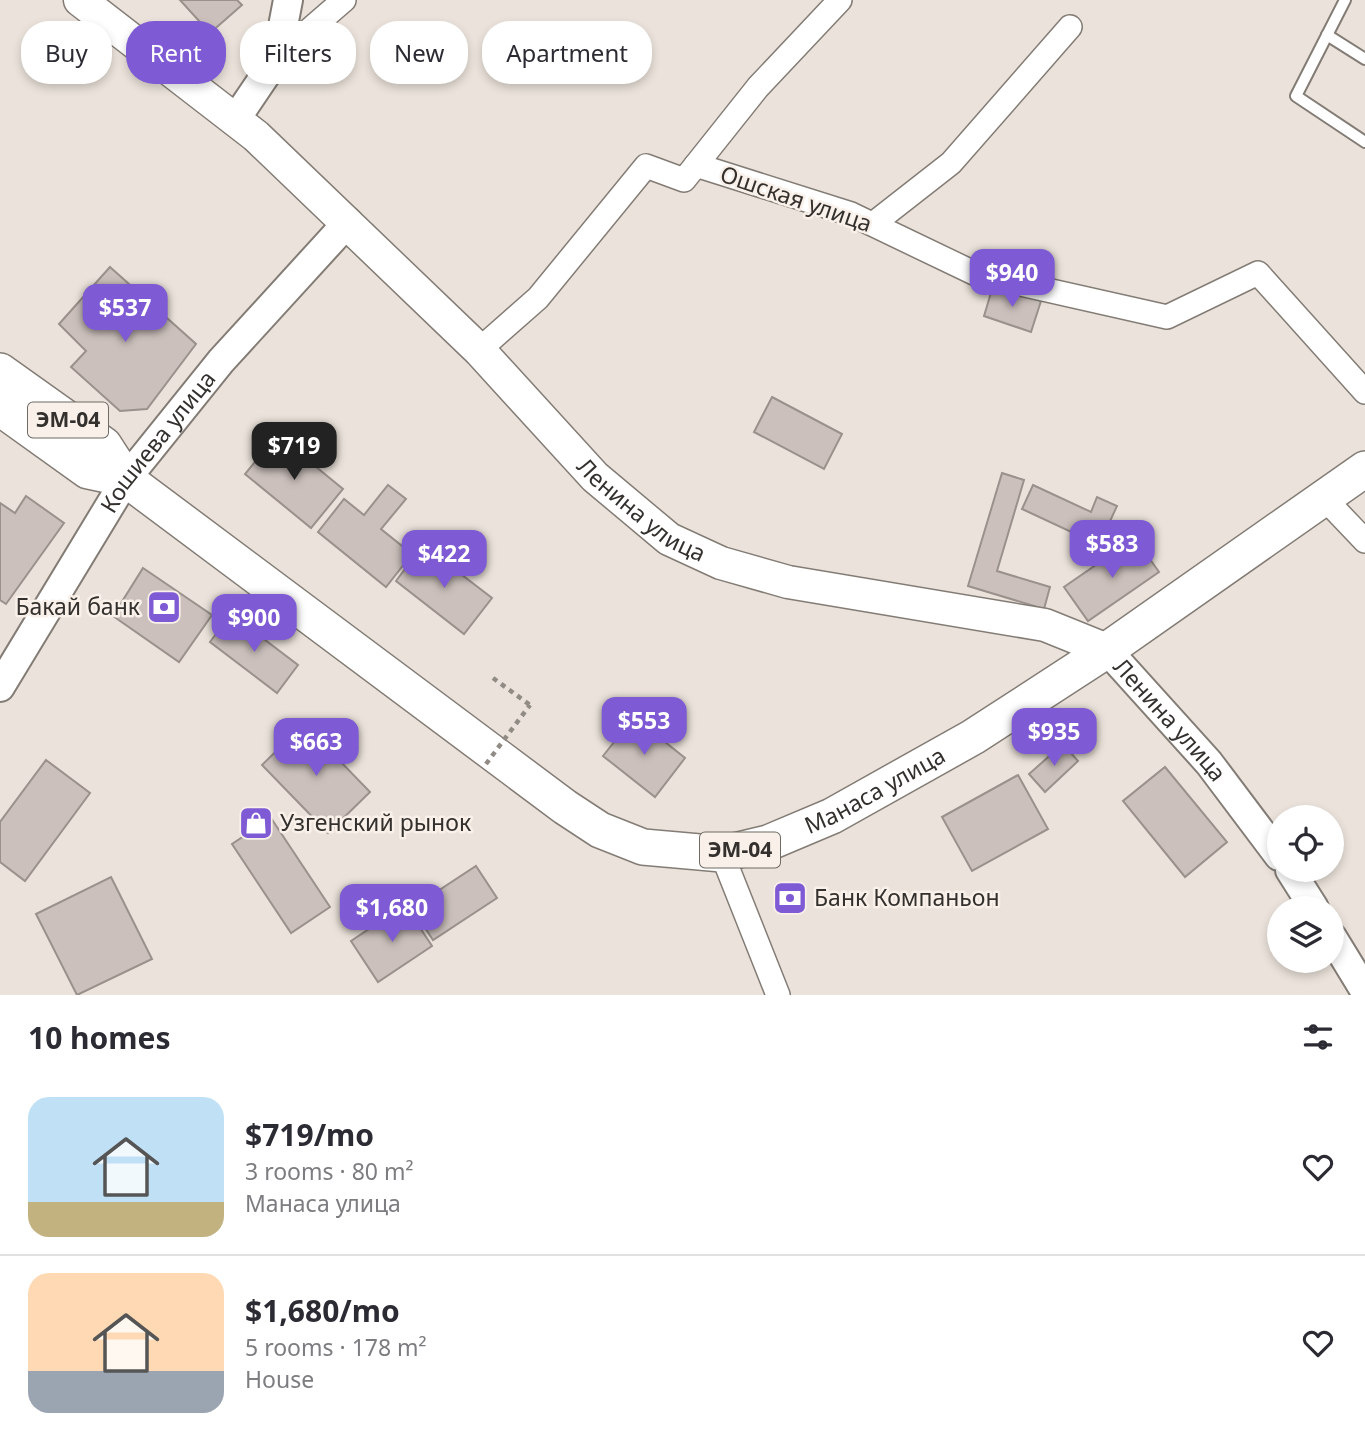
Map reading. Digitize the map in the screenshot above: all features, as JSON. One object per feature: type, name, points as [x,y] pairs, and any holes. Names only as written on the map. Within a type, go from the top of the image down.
[{"type":"main road","name":"Ленина улица","points":[[80,0],[256,136],[479,350],[596,477],[669,539],[721,563],[788,582],[1045,625],[1107,650]]},
{"type":"main road","name":"Манаса улица","points":[[0,371],[104,445],[126,479],[565,807],[600,830],[643,847],[722,854],[768,843],[832,816],[973,737],[1107,650],[1365,469]]},
{"type":"main road","name":"Манаса улица","points":[[0,408],[88,471],[126,479]]},
{"type":"street","points":[[284,21],[288,0]]},
{"type":"street","points":[[320,21],[344,0]]},
{"type":"street","points":[[479,350],[538,298],[646,166],[684,180],[758,88],[840,0]]},
{"type":"street","points":[[873,224],[951,163],[1070,27]]},
{"type":"street","points":[[235,120],[259,84]]},
{"type":"street","name":"Ошская улица","points":[[696,165],[851,214],[976,274],[1167,317],[1258,273],[1365,391]]},
{"type":"street","name":"Кошиева улица","points":[[0,687],[126,479],[221,361],[348,222]]},
{"type":"street","points":[[1324,498],[1365,541]]},
{"type":"street","name":"Ленина улица","points":[[1107,650],[1209,763],[1267,840]]},
{"type":"street","points":[[722,854],[778,995]]},
{"type":"street","points":[[1344,957],[1365,991]]},
{"type":"lane","points":[[1345,0],[1296,96],[1365,142]]},
{"type":"lane","points":[[1327,35],[1365,60]]},
{"type":"path","points":[[486,764],[530,705],[493,678]]},
{"type":"building","points":[[180,0],[237,0],[242,5],[224,21],[199,21]]},
{"type":"building","points":[[110,267],[196,344],[147,409],[120,411],[71,367],[86,351],[59,324]]},
{"type":"building","points":[[993,286],[1041,301],[1031,332],[984,316]]},
{"type":"building","points":[[772,397],[842,434],[824,469],[754,432]]},
{"type":"building","points":[[277,435],[343,489],[311,528],[245,474]]},
{"type":"building","points":[[1002,473],[1024,480],[997,571],[1050,587],[1044,609],[968,586]]},
{"type":"building","points":[[388,485],[406,499],[381,529],[412,554],[386,587],[318,532],[344,499],[364,515]]},
{"type":"building","points":[[1033,485],[1091,512],[1097,497],[1117,506],[1099,545],[1022,509]]},
{"type":"building","points":[[26,496],[64,523],[6,604],[0,600],[0,503],[15,513]]},
{"type":"building","points":[[1135,538],[1159,572],[1088,621],[1064,587]]},
{"type":"building","points":[[423,545],[492,598],[464,634],[396,581]]},
{"type":"building","points":[[143,568],[212,615],[179,662],[113,616]]},
{"type":"building","points":[[231,614],[298,665],[277,693],[210,642]]},
{"type":"building","points":[[634,717],[685,758],[655,797],[603,756]]},
{"type":"building","points":[[304,724],[370,792],[328,833],[262,765]]},
{"type":"building","points":[[1063,744],[1078,761],[1045,792],[1029,774]]},
{"type":"building","points":[[46,760],[90,793],[25,881],[0,862],[0,822]]},
{"type":"building","points":[[1165,767],[1227,842],[1185,877],[1123,801]]},
{"type":"building","points":[[1018,775],[1048,829],[972,871],[942,817]]},
{"type":"building","points":[[271,818],[330,907],[291,933],[232,844]]},
{"type":"building","points":[[476,866],[497,898],[433,940],[412,908]]},
{"type":"building","points":[[111,877],[152,959],[77,995],[36,914]]},
{"type":"building","points":[[405,905],[432,946],[378,982],[351,941]]},
{"type":"place","name":"Бакай банк","points":[[164,607]]},
{"type":"place","name":"Узгенский рынок","points":[[256,823]]},
{"type":"place","name":"Банк Компаньон","points":[[790,898]]}]
